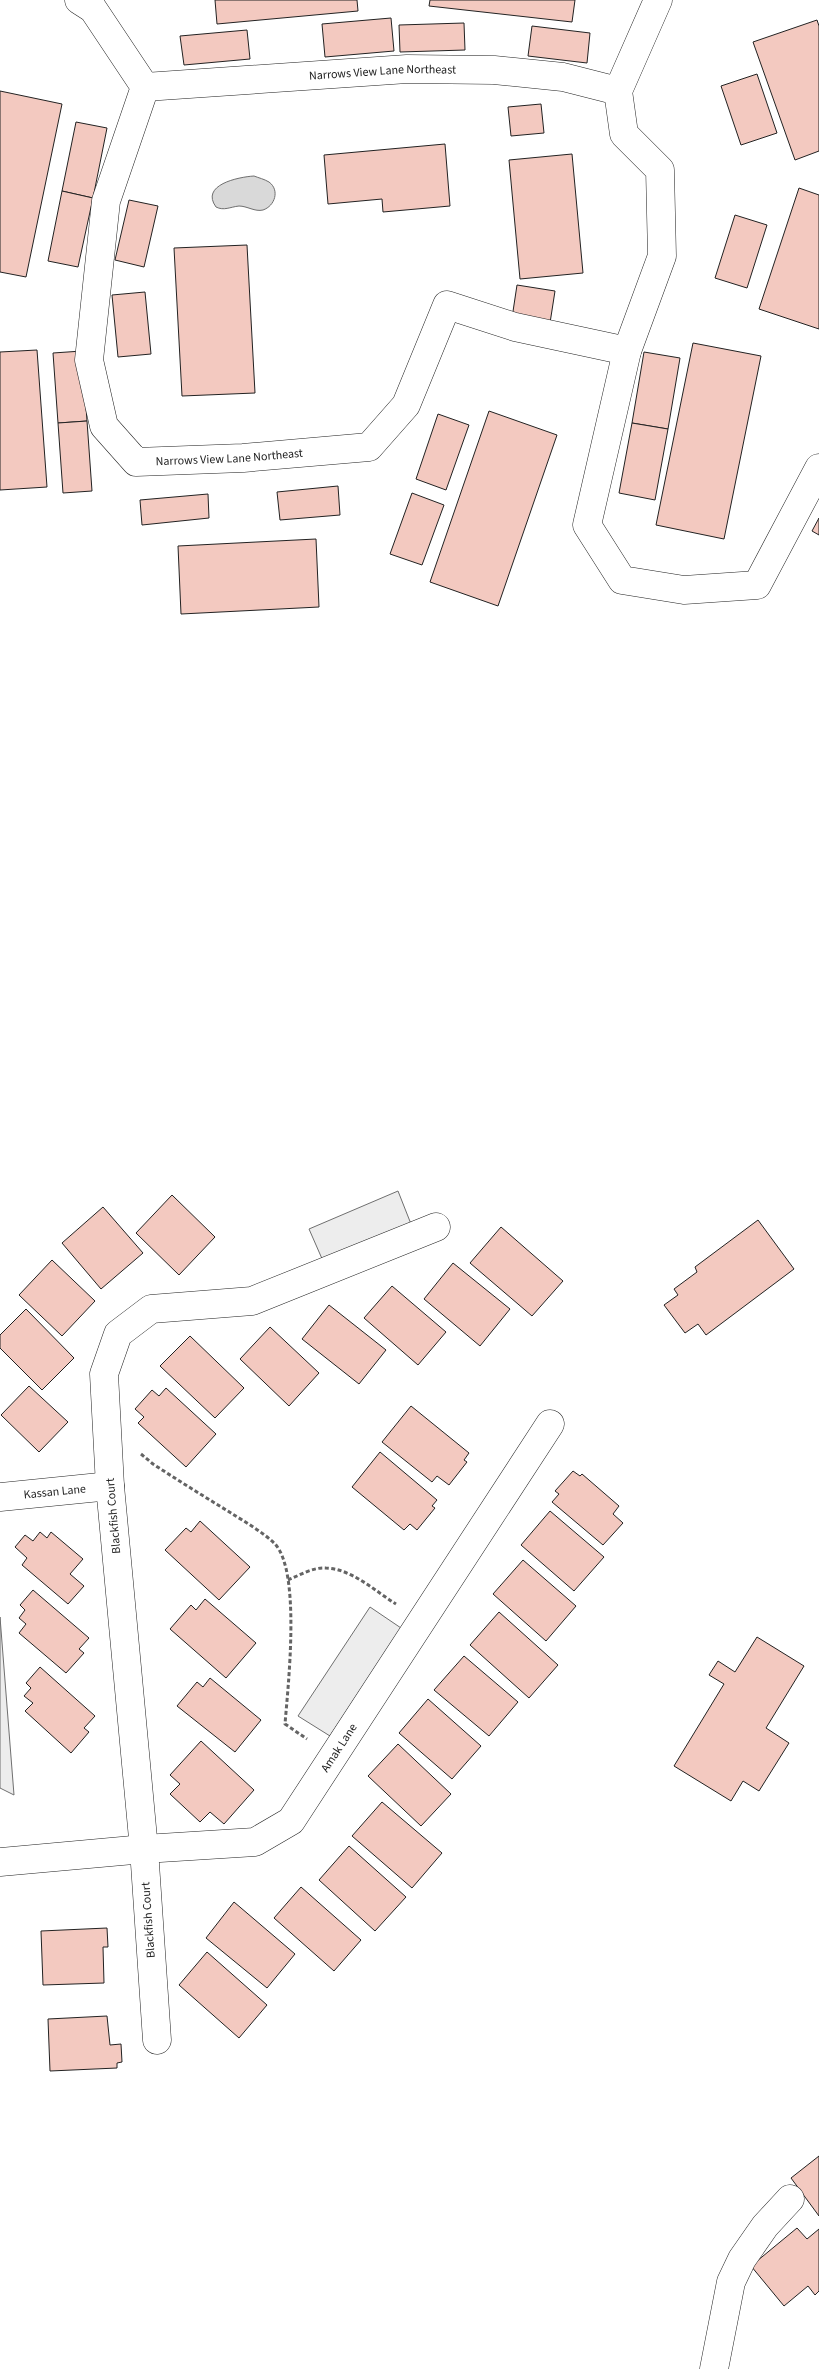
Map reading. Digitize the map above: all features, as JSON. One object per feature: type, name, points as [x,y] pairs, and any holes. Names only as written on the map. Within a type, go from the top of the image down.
[{"type":"street","points":[[79,0],[93,9],[145,87]]},
{"type":"street","points":[[658,0],[618,90],[624,134],[660,170],[662,256],[626,351],[587,525],[622,580],[684,590],[756,585],[819,468]]},
{"type":"street","name":"Narrows View Lane Northeast","points":[[618,90],[562,77],[494,70],[407,69],[145,87],[106,201],[89,360],[104,426],[136,462],[243,458],[369,447],[406,405],[447,306],[515,327],[626,351]]},
{"type":"street","name":"Blackfish Court","points":[[157,2040],[144,1849],[110,1486],[104,1374],[118,1334],[151,1309],[252,1301],[436,1227]]},
{"type":"street","name":"Amak Lane","points":[[0,1862],[144,1849],[256,1842],[291,1821],[550,1424]]},
{"type":"street","name":"Kassan Lane","points":[[0,1496],[110,1486]]},
{"type":"street","points":[[714,2369],[731,2282],[742,2259],[765,2226],[790,2199]]},
{"type":"path","points":[[138,1451],[153,1464],[245,1522],[275,1545],[288,1580],[292,1610],[284,1724],[308,1739]]},
{"type":"path","points":[[288,1580],[316,1569],[326,1568],[343,1572],[354,1576],[403,1609]]},
{"type":"shaded area","points":[[254,176],[272,185],[275,198],[271,205],[263,210],[239,206],[224,209],[216,207],[212,199],[213,193],[217,188],[231,180]]},
{"type":"shaded area","points":[[398,1191],[411,1224],[323,1261],[309,1229]]},
{"type":"shaded area","points":[[370,1607],[401,1628],[330,1736],[298,1716]]},
{"type":"shaded area","points":[[0,1617],[14,1795],[0,1788]]},
{"type":"building","points":[[215,0],[357,0],[358,11],[217,24]]},
{"type":"building","points":[[430,0],[575,0],[572,22],[429,6]]},
{"type":"building","points":[[391,18],[394,51],[325,57],[322,24]]},
{"type":"building","points":[[817,20],[819,26],[819,151],[795,160],[753,42]]},
{"type":"building","points":[[464,23],[465,50],[400,52],[399,25]]},
{"type":"building","points":[[532,26],[590,33],[587,63],[528,56]]},
{"type":"building","points":[[247,30],[250,59],[184,65],[180,36]]},
{"type":"building","points":[[757,74],[777,133],[741,145],[721,86]]},
{"type":"building","points":[[0,91],[62,104],[26,277],[0,272]]},
{"type":"building","points":[[541,104],[544,133],[511,136],[508,107]]},
{"type":"building","points":[[76,122],[107,128],[93,198],[62,191]]},
{"type":"building","points":[[445,144],[450,206],[383,212],[382,199],[328,204],[324,155]]},
{"type":"building","points":[[572,154],[583,273],[520,279],[509,160]]},
{"type":"building","points":[[799,188],[819,195],[819,329],[759,309]]},
{"type":"building","points":[[62,191],[93,198],[78,267],[48,261]]},
{"type":"building","points":[[129,200],[158,206],[144,267],[115,260]]},
{"type":"building","points":[[735,215],[767,225],[747,288],[715,278]]},
{"type":"building","points":[[247,245],[255,393],[182,396],[174,248]]},
{"type":"building","points":[[517,285],[555,291],[550,323],[512,318]]},
{"type":"building","points":[[145,292],[151,354],[118,357],[112,295]]},
{"type":"building","points":[[693,343],[761,356],[724,539],[656,525]]},
{"type":"building","points":[[37,350],[47,487],[0,490],[0,352]]},
{"type":"building","points":[[82,351],[87,421],[58,423],[53,353]]},
{"type":"building","points":[[644,352],[680,358],[668,429],[632,423]]},
{"type":"building","points":[[489,411],[557,435],[498,606],[430,582]]},
{"type":"building","points":[[438,414],[469,425],[446,490],[416,479]]},
{"type":"building","points":[[87,421],[92,491],[63,493],[58,423]]},
{"type":"building","points":[[632,423],[668,429],[655,500],[619,493]]},
{"type":"building","points":[[338,486],[340,515],[280,520],[277,492]]},
{"type":"building","points":[[412,493],[444,505],[422,565],[390,554]]},
{"type":"building","points":[[208,494],[209,518],[142,525],[140,500]]},
{"type":"building","points":[[819,518],[819,535],[812,531]]},
{"type":"building","points":[[316,539],[319,607],[181,614],[178,546]]},
{"type":"building","points":[[172,1195],[215,1237],[179,1275],[136,1233]]},
{"type":"building","points":[[103,1207],[143,1253],[101,1289],[62,1243]]},
{"type":"building","points":[[758,1220],[794,1269],[706,1335],[698,1324],[685,1333],[664,1305],[678,1295],[674,1289],[697,1272],[695,1267]]},
{"type":"building","points":[[501,1227],[563,1281],[532,1316],[470,1263]]},
{"type":"building","points":[[52,1260],[95,1301],[62,1336],[19,1295]]},
{"type":"building","points":[[453,1263],[510,1309],[480,1346],[424,1299]]},
{"type":"building","points":[[392,1286],[446,1332],[418,1365],[364,1318]]},
{"type":"building","points":[[329,1305],[386,1350],[359,1384],[302,1339]]},
{"type":"building","points":[[26,1309],[74,1358],[42,1390],[0,1348],[0,1335]]},
{"type":"building","points":[[270,1327],[319,1373],[289,1406],[240,1359]]},
{"type":"building","points":[[190,1336],[244,1388],[215,1418],[160,1366]]},
{"type":"building","points":[[29,1386],[68,1422],[39,1452],[1,1415]]},
{"type":"building","points":[[166,1388],[216,1434],[186,1467],[138,1423],[144,1417],[135,1409],[152,1390],[159,1396]]},
{"type":"building","points":[[411,1406],[469,1453],[464,1460],[467,1462],[449,1485],[437,1476],[432,1482],[382,1442]]},
{"type":"building","points":[[380,1452],[437,1500],[432,1506],[435,1508],[417,1530],[410,1524],[404,1530],[352,1487]]},
{"type":"building","points":[[573,1471],[580,1476],[582,1474],[619,1506],[613,1514],[623,1523],[603,1545],[552,1502],[559,1494],[555,1491]]},
{"type":"building","points":[[550,1511],[604,1557],[574,1591],[521,1545]]},
{"type":"building","points":[[200,1521],[250,1567],[219,1600],[165,1550],[186,1528],[191,1532]]},
{"type":"building","points":[[40,1532],[47,1538],[51,1532],[83,1559],[70,1574],[84,1586],[68,1604],[22,1565],[27,1558],[15,1547],[25,1535],[33,1541]]},
{"type":"building","points":[[523,1560],[576,1606],[546,1641],[493,1594]]},
{"type":"building","points":[[33,1590],[89,1638],[79,1649],[84,1653],[66,1673],[19,1633],[26,1624],[19,1618],[25,1610],[20,1605]]},
{"type":"building","points":[[205,1599],[256,1643],[226,1678],[170,1629],[191,1605],[196,1610]]},
{"type":"building","points":[[499,1612],[558,1665],[529,1698],[470,1645]]},
{"type":"building","points":[[757,1637],[804,1666],[766,1728],[789,1743],[759,1791],[743,1781],[731,1801],[674,1766],[724,1684],[709,1675],[718,1661],[735,1672]]},
{"type":"building","points":[[464,1656],[518,1702],[489,1736],[434,1690]]},
{"type":"building","points":[[40,1667],[95,1716],[84,1728],[89,1732],[71,1753],[25,1711],[33,1703],[24,1696],[31,1688],[26,1683]]},
{"type":"building","points":[[210,1678],[261,1720],[235,1752],[177,1706],[197,1682],[203,1687]]},
{"type":"building","points":[[428,1699],[481,1746],[452,1779],[399,1733]]},
{"type":"building","points":[[201,1741],[254,1790],[224,1824],[210,1812],[200,1822],[170,1794],[180,1784],[170,1775]]},
{"type":"building","points":[[398,1744],[451,1794],[421,1826],[368,1776]]},
{"type":"building","points":[[382,1802],[442,1853],[412,1888],[352,1836]]},
{"type":"building","points":[[349,1846],[406,1897],[375,1931],[319,1880]]},
{"type":"building","points":[[301,1887],[361,1940],[334,1971],[274,1918]]},
{"type":"building","points":[[234,1902],[295,1954],[267,1988],[206,1938]]},
{"type":"building","points":[[107,1928],[108,1947],[103,1947],[104,1983],[43,1985],[41,1931]]},
{"type":"building","points":[[207,1952],[267,2005],[239,2038],[179,1985]]},
{"type":"building","points":[[107,2016],[110,2045],[121,2044],[122,2062],[117,2063],[117,2068],[50,2071],[48,2019]]},
{"type":"building","points":[[819,2156],[819,2216],[791,2178]]},
{"type":"building","points":[[797,2228],[807,2239],[819,2229],[819,2291],[815,2295],[808,2286],[784,2306],[751,2266]]}]
